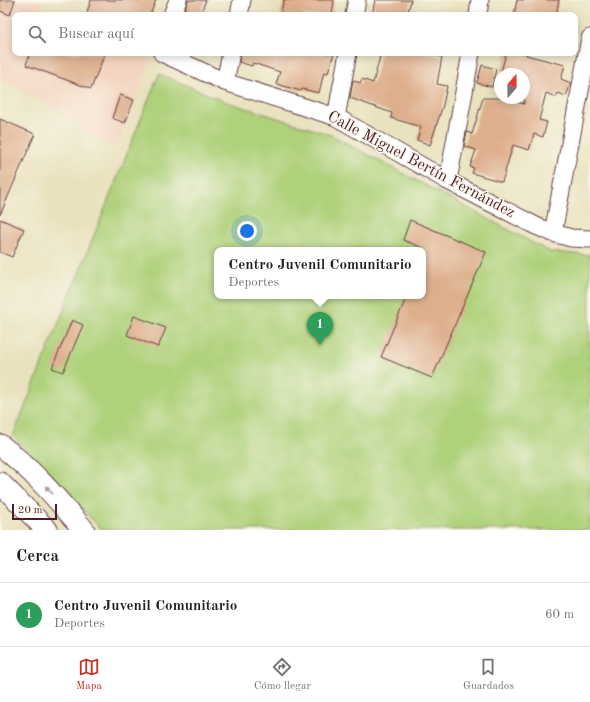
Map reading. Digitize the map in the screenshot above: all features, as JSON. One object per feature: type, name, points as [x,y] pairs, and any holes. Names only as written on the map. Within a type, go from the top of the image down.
[{"type":"street","points":[[173,12],[178,0]]},
{"type":"street","points":[[240,12],[242,0]]},
{"type":"street","points":[[355,12],[357,0]]},
{"type":"street","points":[[478,12],[480,0]]},
{"type":"street","points":[[553,233],[590,38]]},
{"type":"street","name":"Calle Miguel Bertín Fernández","points":[[169,56],[225,82],[336,117],[448,181],[536,226],[553,233],[572,238],[590,239]]},
{"type":"street","points":[[225,82],[230,56]]},
{"type":"street","points":[[336,117],[347,56]]},
{"type":"street","points":[[448,181],[470,56]]},
{"type":"street","points":[[0,445],[11,453],[46,488],[84,530]]},
{"type":"street","points":[[0,482],[47,530]]},
{"type":"shaded area","points":[[0,0],[42,0],[38,12],[12,12],[12,56],[142,56],[151,60],[116,149],[0,76]]},
{"type":"green space","points":[[159,74],[224,101],[331,135],[550,252],[590,255],[590,530],[102,530],[13,436]]},
{"type":"building","points":[[0,0],[15,0],[10,15],[0,11]]},
{"type":"building","points":[[91,0],[156,0],[151,12],[87,12]]},
{"type":"building","points":[[188,0],[206,0],[201,12],[184,12]]},
{"type":"building","points":[[284,0],[334,0],[332,12],[281,12]]},
{"type":"building","points":[[375,0],[411,0],[408,12],[373,12]]},
{"type":"building","points":[[517,0],[559,0],[557,12],[515,12]]},
{"type":"building","points":[[29,56],[104,56],[91,89],[26,65]]},
{"type":"building","points":[[240,56],[333,56],[328,73],[324,72],[319,93],[302,89],[301,91],[276,84],[280,72],[253,63],[252,66],[239,62]]},
{"type":"building","points":[[380,56],[442,57],[437,84],[447,86],[443,105],[430,145],[417,140],[421,127],[391,118],[392,113],[350,98],[353,80],[360,83],[362,79],[373,83]]},
{"type":"building","points":[[505,56],[530,56],[565,65],[561,79],[571,83],[566,96],[558,93],[556,97],[546,93],[539,120],[547,122],[543,137],[534,134],[529,150],[513,145],[502,182],[472,173],[474,168],[470,167],[476,150],[464,146],[467,132],[472,134],[483,98],[494,98],[494,104],[530,104],[530,68],[502,68]]},
{"type":"building","points":[[482,65],[494,68],[492,87],[477,83]]},
{"type":"building","points":[[120,95],[134,100],[125,123],[112,118]]},
{"type":"building","points":[[0,119],[35,134],[0,215]]},
{"type":"building","points":[[0,219],[24,229],[12,257],[0,252]]},
{"type":"building","points":[[410,220],[486,252],[432,378],[381,357],[406,299],[426,299],[426,247],[420,247],[403,240]]},
{"type":"building","points":[[134,316],[166,328],[158,347],[127,335]]},
{"type":"building","points":[[72,320],[83,325],[63,372],[52,368]]},
{"type":"place","name":"Centro Juvenil Comunitario","points":[[320,345]]}]
